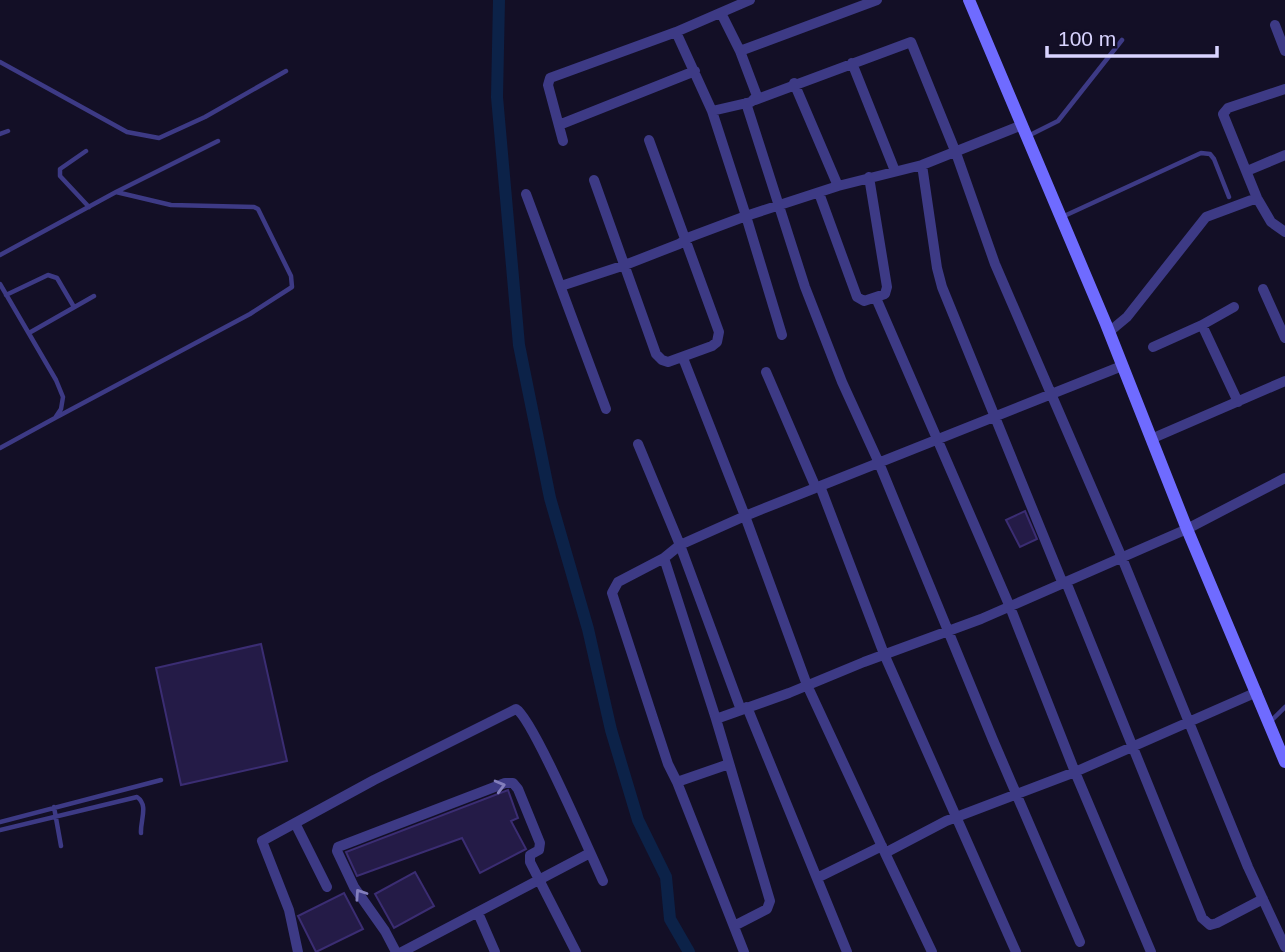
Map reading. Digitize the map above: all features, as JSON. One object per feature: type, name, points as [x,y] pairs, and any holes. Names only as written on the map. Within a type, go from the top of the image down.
[{"type":"street","points":[[563,141],[548,85],[550,78],[676,32],[750,0]]},
{"type":"street","points":[[740,51],[877,0]]},
{"type":"street","points":[[970,0],[1285,762]]},
{"type":"street","points":[[721,13],[756,92],[750,102],[778,207],[805,287],[1080,942]]},
{"type":"street","points":[[1275,25],[1285,51]]},
{"type":"street","points":[[676,32],[712,111],[782,335]]},
{"type":"street","points":[[712,111],[750,102],[794,83],[911,41],[956,153],[995,264],[1285,947]]},
{"type":"street","points":[[852,63],[895,171]]},
{"type":"street","points":[[559,125],[695,71]]},
{"type":"street","points":[[794,83],[838,186]]},
{"type":"street","points":[[1285,89],[1224,111],[1224,118],[1257,198],[1271,222],[1285,232]]},
{"type":"street","points":[[561,286],[625,265],[746,216],[869,177],[922,166],[1024,131]]},
{"type":"street","points":[[594,180],[656,354],[668,362],[712,346],[719,338],[649,140]]},
{"type":"street","points":[[1247,171],[1285,155]]},
{"type":"street","points":[[922,166],[942,287],[1134,747],[1202,918],[1210,925],[1217,923],[1263,899]]},
{"type":"street","points":[[819,192],[857,297],[864,301],[876,298],[885,293],[887,287],[869,177]]},
{"type":"street","points":[[526,194],[606,409]]},
{"type":"street","points":[[1109,332],[1127,317],[1206,217],[1257,198]]},
{"type":"street","points":[[1263,289],[1285,338]]},
{"type":"street","points":[[876,298],[1010,607],[1075,772],[1151,952]]},
{"type":"street","points":[[1153,347],[1234,307]]},
{"type":"street","points":[[1202,325],[1238,402]]},
{"type":"street","points":[[683,358],[807,685],[932,952]]},
{"type":"street","points":[[744,952],[677,782],[667,764],[612,593],[618,582],[664,558],[680,545],[745,516],[1122,366]]},
{"type":"street","points":[[766,372],[818,487],[884,654],[1016,952]]},
{"type":"street","points":[[1152,439],[1285,381]]},
{"type":"street","points":[[639,444],[744,708],[846,952]]},
{"type":"street","points":[[716,719],[1010,607],[1188,529],[1285,478]]},
{"type":"street","points":[[664,558],[716,719],[770,901],[767,909],[734,926]]},
{"type":"street","points":[[817,878],[946,821],[1075,772],[1257,692]]},
{"type":"street","points":[[298,952],[289,910],[262,845],[265,839],[516,709],[523,714],[545,756],[603,881]]},
{"type":"street","points":[[677,782],[729,764]]},
{"type":"street","points":[[576,952],[541,880],[530,862],[530,855],[539,850],[540,843],[513,783],[505,783],[341,845],[337,851],[354,887],[385,931],[403,951],[541,880],[590,853]]},
{"type":"street","points":[[295,823],[327,887]]},
{"type":"street","points":[[478,913],[495,952]]},
{"type":"lane","points":[[1024,131],[1058,121],[1122,40]]},
{"type":"lane","points":[[0,62],[127,132],[159,138],[205,117],[286,71]]},
{"type":"lane","points":[[0,134],[8,131]]},
{"type":"lane","points":[[0,255],[218,141]]},
{"type":"lane","points":[[86,151],[60,169],[60,176],[89,207]]},
{"type":"lane","points":[[1061,218],[1201,153],[1210,154],[1214,159],[1229,197]]},
{"type":"lane","points":[[0,448],[250,314],[292,287],[291,276],[258,209],[171,205],[117,192]]},
{"type":"lane","points":[[6,295],[48,275],[57,278],[74,307]]},
{"type":"lane","points":[[0,284],[56,380],[63,397],[61,409],[55,418]]},
{"type":"lane","points":[[29,333],[94,296]]},
{"type":"lane","points":[[1269,722],[1285,707]]},
{"type":"lane","points":[[0,822],[161,780]]},
{"type":"lane","points":[[0,830],[137,797],[142,800],[144,806],[141,833]]},
{"type":"lane","points":[[54,807],[61,846]]},
{"type":"building","points":[[1025,511],[1037,539],[1020,547],[1006,520]]},
{"type":"building","points":[[261,644],[287,761],[181,785],[156,668]]},
{"type":"building","points":[[508,790],[518,818],[511,821],[526,849],[480,873],[462,838],[357,876],[346,852]]},
{"type":"building","points":[[415,872],[434,906],[394,928],[375,894]]},
{"type":"building","points":[[344,893],[363,929],[316,952],[298,916]]},
{"type":"waterway","points":[[499,0],[497,97],[519,345],[550,498],[588,629],[611,730],[638,820],[666,877],[670,919],[689,952]]}]
